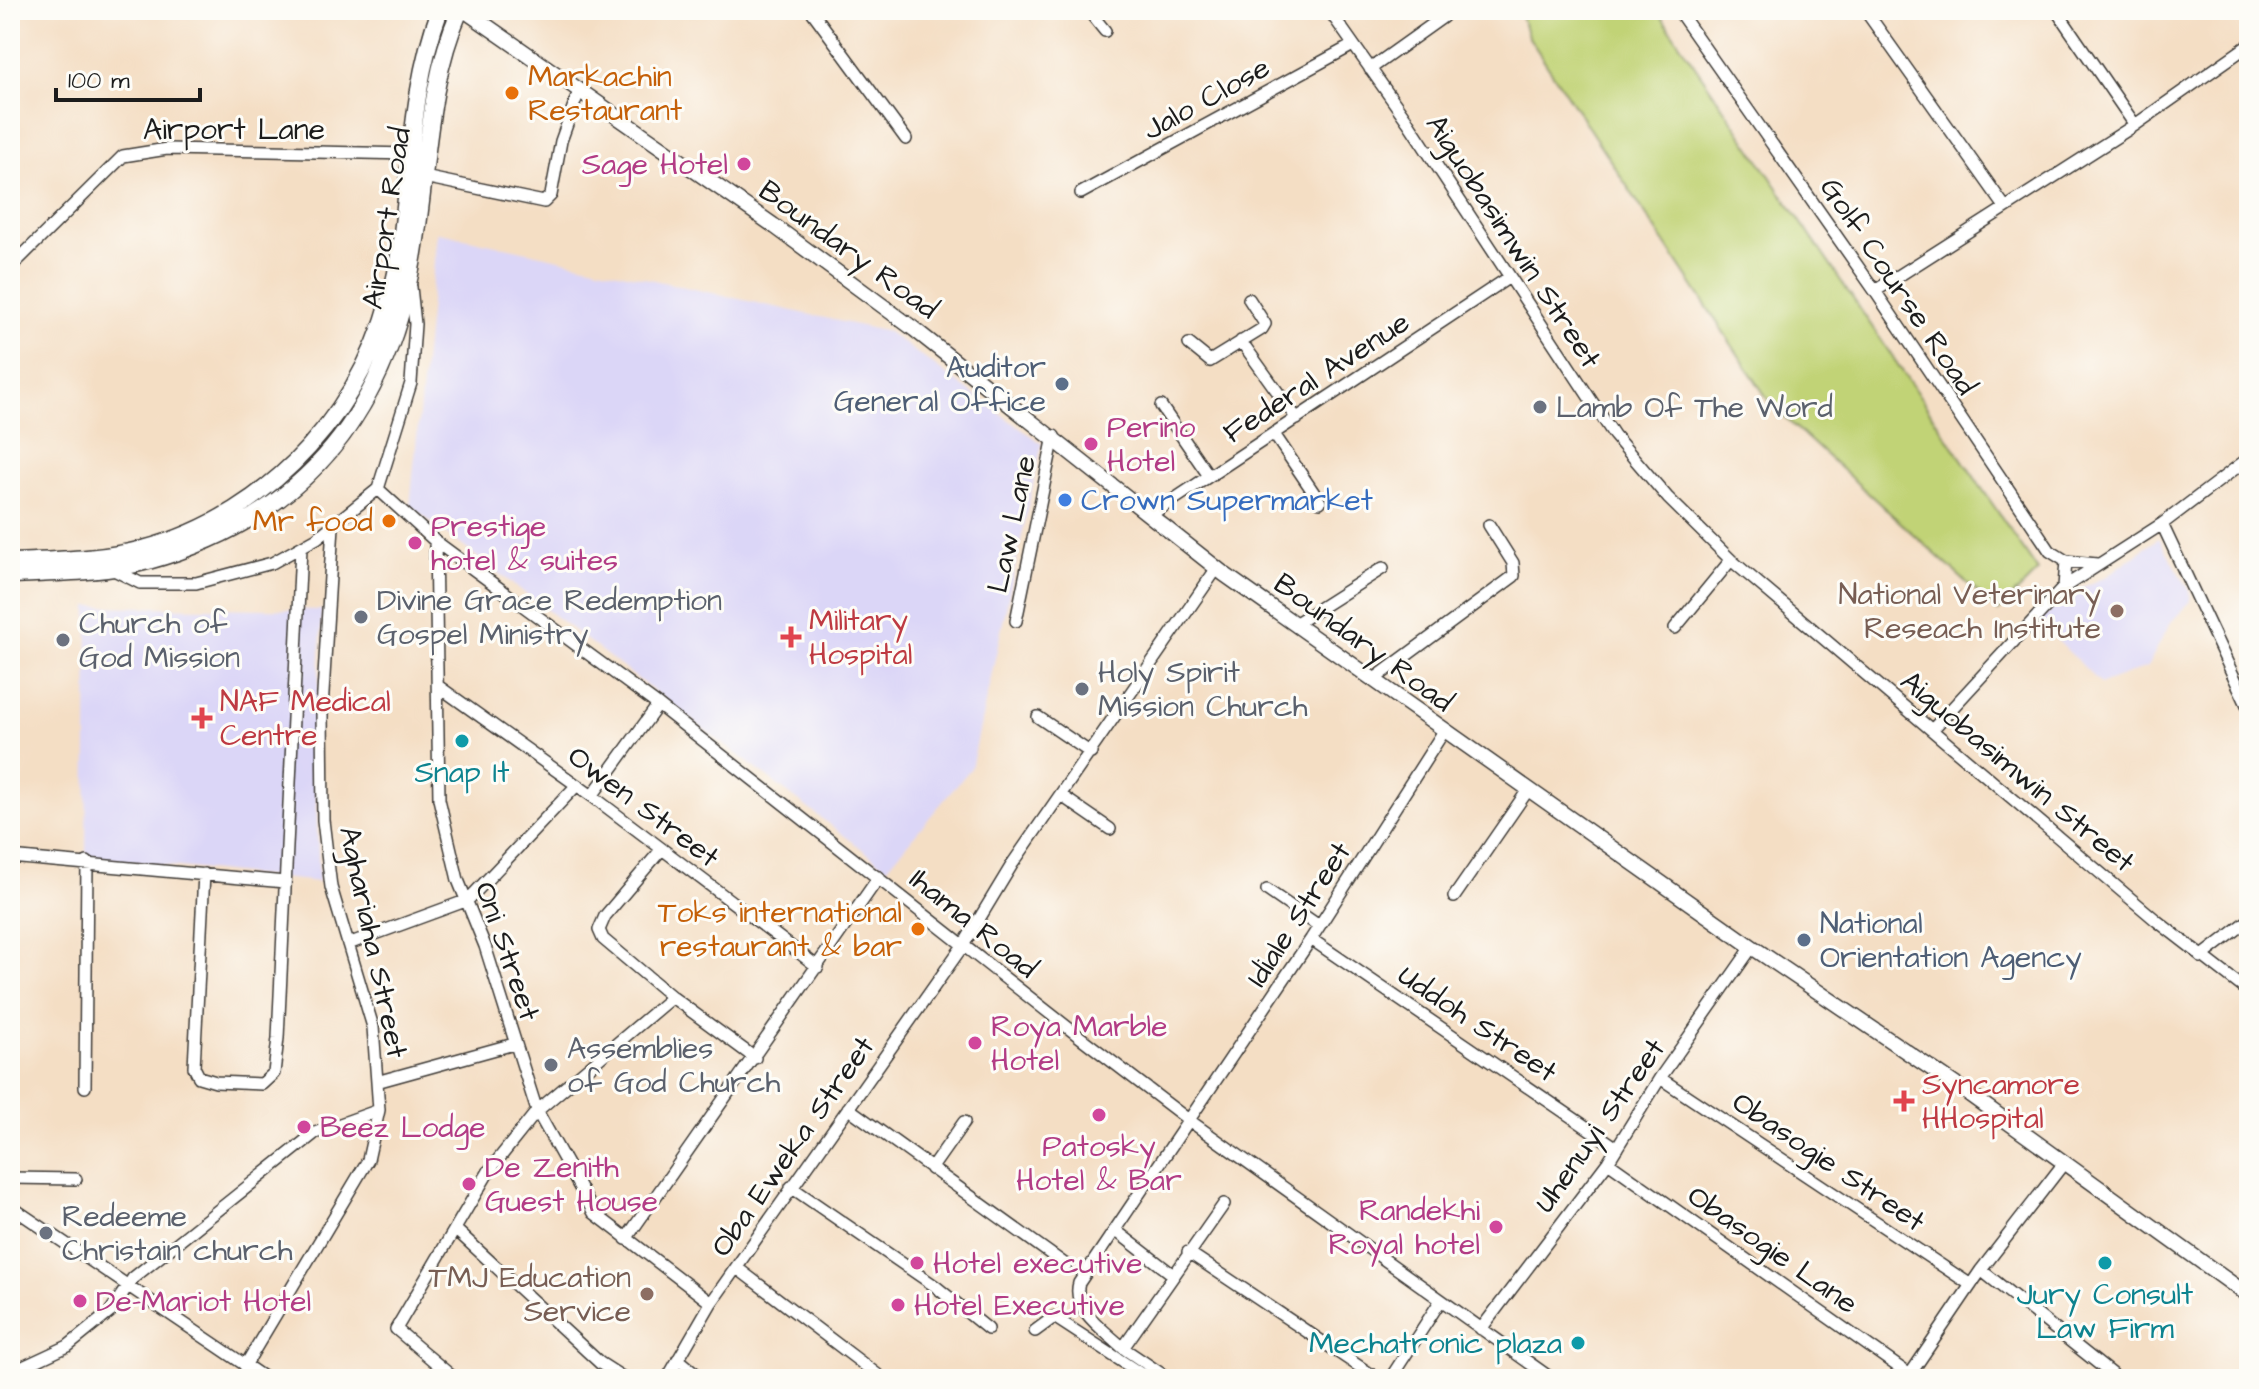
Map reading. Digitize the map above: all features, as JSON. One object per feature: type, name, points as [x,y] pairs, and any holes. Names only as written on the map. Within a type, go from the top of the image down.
[{"type":"main road","name":"Airport Road","points":[[403,273],[410,154],[424,65],[440,10]]},
{"type":"main road","name":"Airport Road","points":[[10,575],[108,562],[186,534],[229,511],[291,466],[328,428],[355,387],[403,273],[424,177],[436,79],[443,50],[462,10]]},
{"type":"main road","name":"Airport Road","points":[[10,562],[108,562]]},
{"type":"street","name":"Boundary Road","points":[[462,10],[773,225],[1054,436],[1217,568],[2249,1296]]},
{"type":"street","points":[[811,10],[906,139]]},
{"type":"street","points":[[1088,10],[1105,31]]},
{"type":"street","points":[[1332,14],[1347,10]]},
{"type":"street","name":"Golf Course Road","points":[[1678,10],[1875,291],[2050,551],[2066,561]]},
{"type":"street","points":[[1865,10],[2005,207]]},
{"type":"street","points":[[2056,10],[2135,125]]},
{"type":"street","name":"Aiguobasimwin Street","points":[[1332,14],[1614,435],[1668,498],[1731,560],[2201,957],[2249,992]]},
{"type":"street","points":[[1370,69],[1443,17]]},
{"type":"street","name":"Jalo Close","points":[[1081,193],[1353,45]]},
{"type":"street","points":[[1875,291],[2135,125],[2249,45]]},
{"type":"street","points":[[424,177],[544,202],[554,187],[561,141],[579,91]]},
{"type":"street","name":"Airport Lane","points":[[10,268],[123,156],[138,151],[410,154]]},
{"type":"street","points":[[108,562],[140,583],[196,583],[272,563],[333,526],[378,489],[411,383],[415,324],[403,273]]},
{"type":"street","name":"Federal Avenue","points":[[1149,516],[1508,278]]},
{"type":"street","points":[[1189,344],[1210,361],[1265,324],[1249,299]]},
{"type":"street","points":[[1241,341],[1297,419]]},
{"type":"street","points":[[1161,406],[1209,476]]},
{"type":"street","points":[[1274,434],[1320,502]]},
{"type":"street","name":"Law Lane","points":[[1016,621],[1054,436]]},
{"type":"street","points":[[1932,730],[2064,587],[2162,524],[2249,458]]},
{"type":"street","name":"Ihama Road","points":[[378,489],[435,541],[658,705],[1190,1121],[1552,1379]]},
{"type":"street","points":[[2162,524],[2249,709]]},
{"type":"street","points":[[1373,680],[1514,576],[1513,563],[1489,525]]},
{"type":"street","name":"Aghariaha Street","points":[[245,1366],[368,1160],[379,1110],[380,1081],[373,1027],[331,887],[323,820],[322,710],[333,526]]},
{"type":"street","name":"Oni Street","points":[[435,541],[439,799],[458,880],[468,900],[537,1111],[594,1213],[711,1303]]},
{"type":"street","points":[[204,874],[193,1053],[199,1077],[216,1082],[262,1084],[274,1073],[301,548]]},
{"type":"street","points":[[1675,628],[1731,560]]},
{"type":"street","points":[[2064,587],[2066,561],[2097,564]]},
{"type":"street","name":"Oba Eweka Street","points":[[667,1379],[711,1303],[964,944],[1013,863],[1217,568]]},
{"type":"street","points":[[1295,624],[1383,568]]},
{"type":"street","name":"Owen Street","points":[[438,686],[592,796],[818,967]]},
{"type":"street","points":[[592,796],[658,705]]},
{"type":"street","points":[[1038,717],[1091,753]]},
{"type":"street","name":"Idiale Street","points":[[1169,1379],[1123,1348],[1083,1310],[1077,1291],[1311,939],[1444,731]]},
{"type":"street","points":[[348,944],[468,900],[577,785]]},
{"type":"street","points":[[1454,897],[1528,790]]},
{"type":"street","points":[[1062,796],[1110,829]]},
{"type":"street","points":[[661,850],[605,916],[599,930],[603,939],[672,997],[755,1058]]},
{"type":"street","points":[[10,857],[285,882]]},
{"type":"street","points":[[85,1087],[87,862]]},
{"type":"street","points":[[626,1239],[879,877]]},
{"type":"street","points":[[1267,890],[1319,926]]},
{"type":"street","points":[[2201,957],[2249,920]]},
{"type":"street","name":"Uddoh Street","points":[[1311,939],[1617,1148]]},
{"type":"street","name":"Uhenuyi Street","points":[[1481,1329],[1608,1162],[1660,1078],[1752,947]]},
{"type":"street","points":[[455,1379],[396,1329],[489,1171],[537,1111],[672,997]]},
{"type":"street","points":[[380,1081],[514,1044]]},
{"type":"street","name":"Obasogie Street","points":[[1660,1078],[1971,1285]]},
{"type":"street","points":[[848,1108],[1066,1265]]},
{"type":"street","points":[[10,1373],[68,1346],[110,1312],[128,1285],[315,1133],[379,1110]]},
{"type":"street","points":[[931,1169],[964,1122]]},
{"type":"street","name":"Obasogie Lane","points":[[1608,1162],[1909,1377]]},
{"type":"street","points":[[1909,1377],[1981,1270],[2064,1163]]},
{"type":"street","points":[[10,1178],[76,1179]]},
{"type":"street","points":[[791,1187],[935,1286],[988,1329]]},
{"type":"street","points":[[1123,1348],[1224,1204]]},
{"type":"street","points":[[10,1206],[266,1379]]},
{"type":"street","points":[[455,1229],[600,1363],[625,1379]]},
{"type":"street","points":[[1115,1230],[1172,1274]]},
{"type":"street","points":[[1188,1252],[1378,1379]]},
{"type":"street","points":[[737,1268],[883,1379]]},
{"type":"street","points":[[1981,1270],[2114,1376]]},
{"type":"street","points":[[1390,1379],[1441,1300]]},
{"type":"street","points":[[1035,1331],[1054,1317],[1149,1379]]},
{"type":"street","points":[[678,1359],[702,1379]]},
{"type":"shaded area","name":"Military Hospital","points":[[437,232],[888,332],[1042,444],[971,768],[887,868],[410,506]]},
{"type":"shaded area","name":"National Veterinary Reseach Institute","points":[[2159,538],[2190,591],[2191,601],[2171,622],[2147,667],[2101,684],[2039,622],[2071,593],[2107,576]]},
{"type":"shaded area","name":"NAF Medical Centre","points":[[88,606],[322,610],[315,762],[319,882],[86,857]]},
{"type":"green space","points":[[1519,10],[1657,10],[2038,571],[1998,611],[1773,407],[1528,36]]},
{"type":"place","name":"Markachin Restaurant","points":[[512,93]]},
{"type":"place","name":"Sage Hotel","points":[[744,164]]},
{"type":"place","name":"Auditor General Office","points":[[1062,384]]},
{"type":"place","name":"Lamb Of The Word","points":[[1540,407]]},
{"type":"place","name":"Perino Hotel","points":[[1091,444]]},
{"type":"place","name":"Crown Supermarket","points":[[1065,500]]},
{"type":"place","name":"Mr food","points":[[389,521]]},
{"type":"place","name":"Prestige hotel & suites","points":[[415,543]]},
{"type":"place","name":"National Veterinary Reseach Institute","points":[[2117,611]]},
{"type":"place","name":"Divine Grace Redemption Gospel Ministry","points":[[361,617]]},
{"type":"place","name":"Military Hospital","points":[[791,637]]},
{"type":"place","name":"Church of God Mission","points":[[63,640]]},
{"type":"place","name":"Holy Spirit Mission Church","points":[[1082,689]]},
{"type":"place","name":"NAF Medical Centre","points":[[202,718]]},
{"type":"place","name":"Snap It","points":[[462,741]]},
{"type":"place","name":"Toks international restaurant & bar","points":[[918,929]]},
{"type":"place","name":"National Orientation Agency","points":[[1804,940]]},
{"type":"place","name":"Roya Marble Hotel","points":[[975,1043]]},
{"type":"place","name":"Assemblies of God Church","points":[[551,1065]]},
{"type":"place","name":"Syncamore HHospital","points":[[1904,1101]]},
{"type":"place","name":"Patosky Hotel & Bar","points":[[1099,1115]]},
{"type":"place","name":"Beez Lodge","points":[[304,1127]]},
{"type":"place","name":"De Zenith Guest House","points":[[469,1184]]},
{"type":"place","name":"Randekhi Royal hotel","points":[[1496,1227]]},
{"type":"place","name":"Redeeme Christain church","points":[[46,1233]]},
{"type":"place","name":"Hotel executive","points":[[917,1263]]},
{"type":"place","name":"Jury Consult Law Firm","points":[[2105,1263]]},
{"type":"place","name":"TMJ Education Service","points":[[647,1294]]},
{"type":"place","name":"De-Mariot Hotel","points":[[80,1301]]},
{"type":"place","name":"Hotel Executive","points":[[898,1305]]},
{"type":"place","name":"Mechatronic plaza","points":[[1578,1343]]}]
